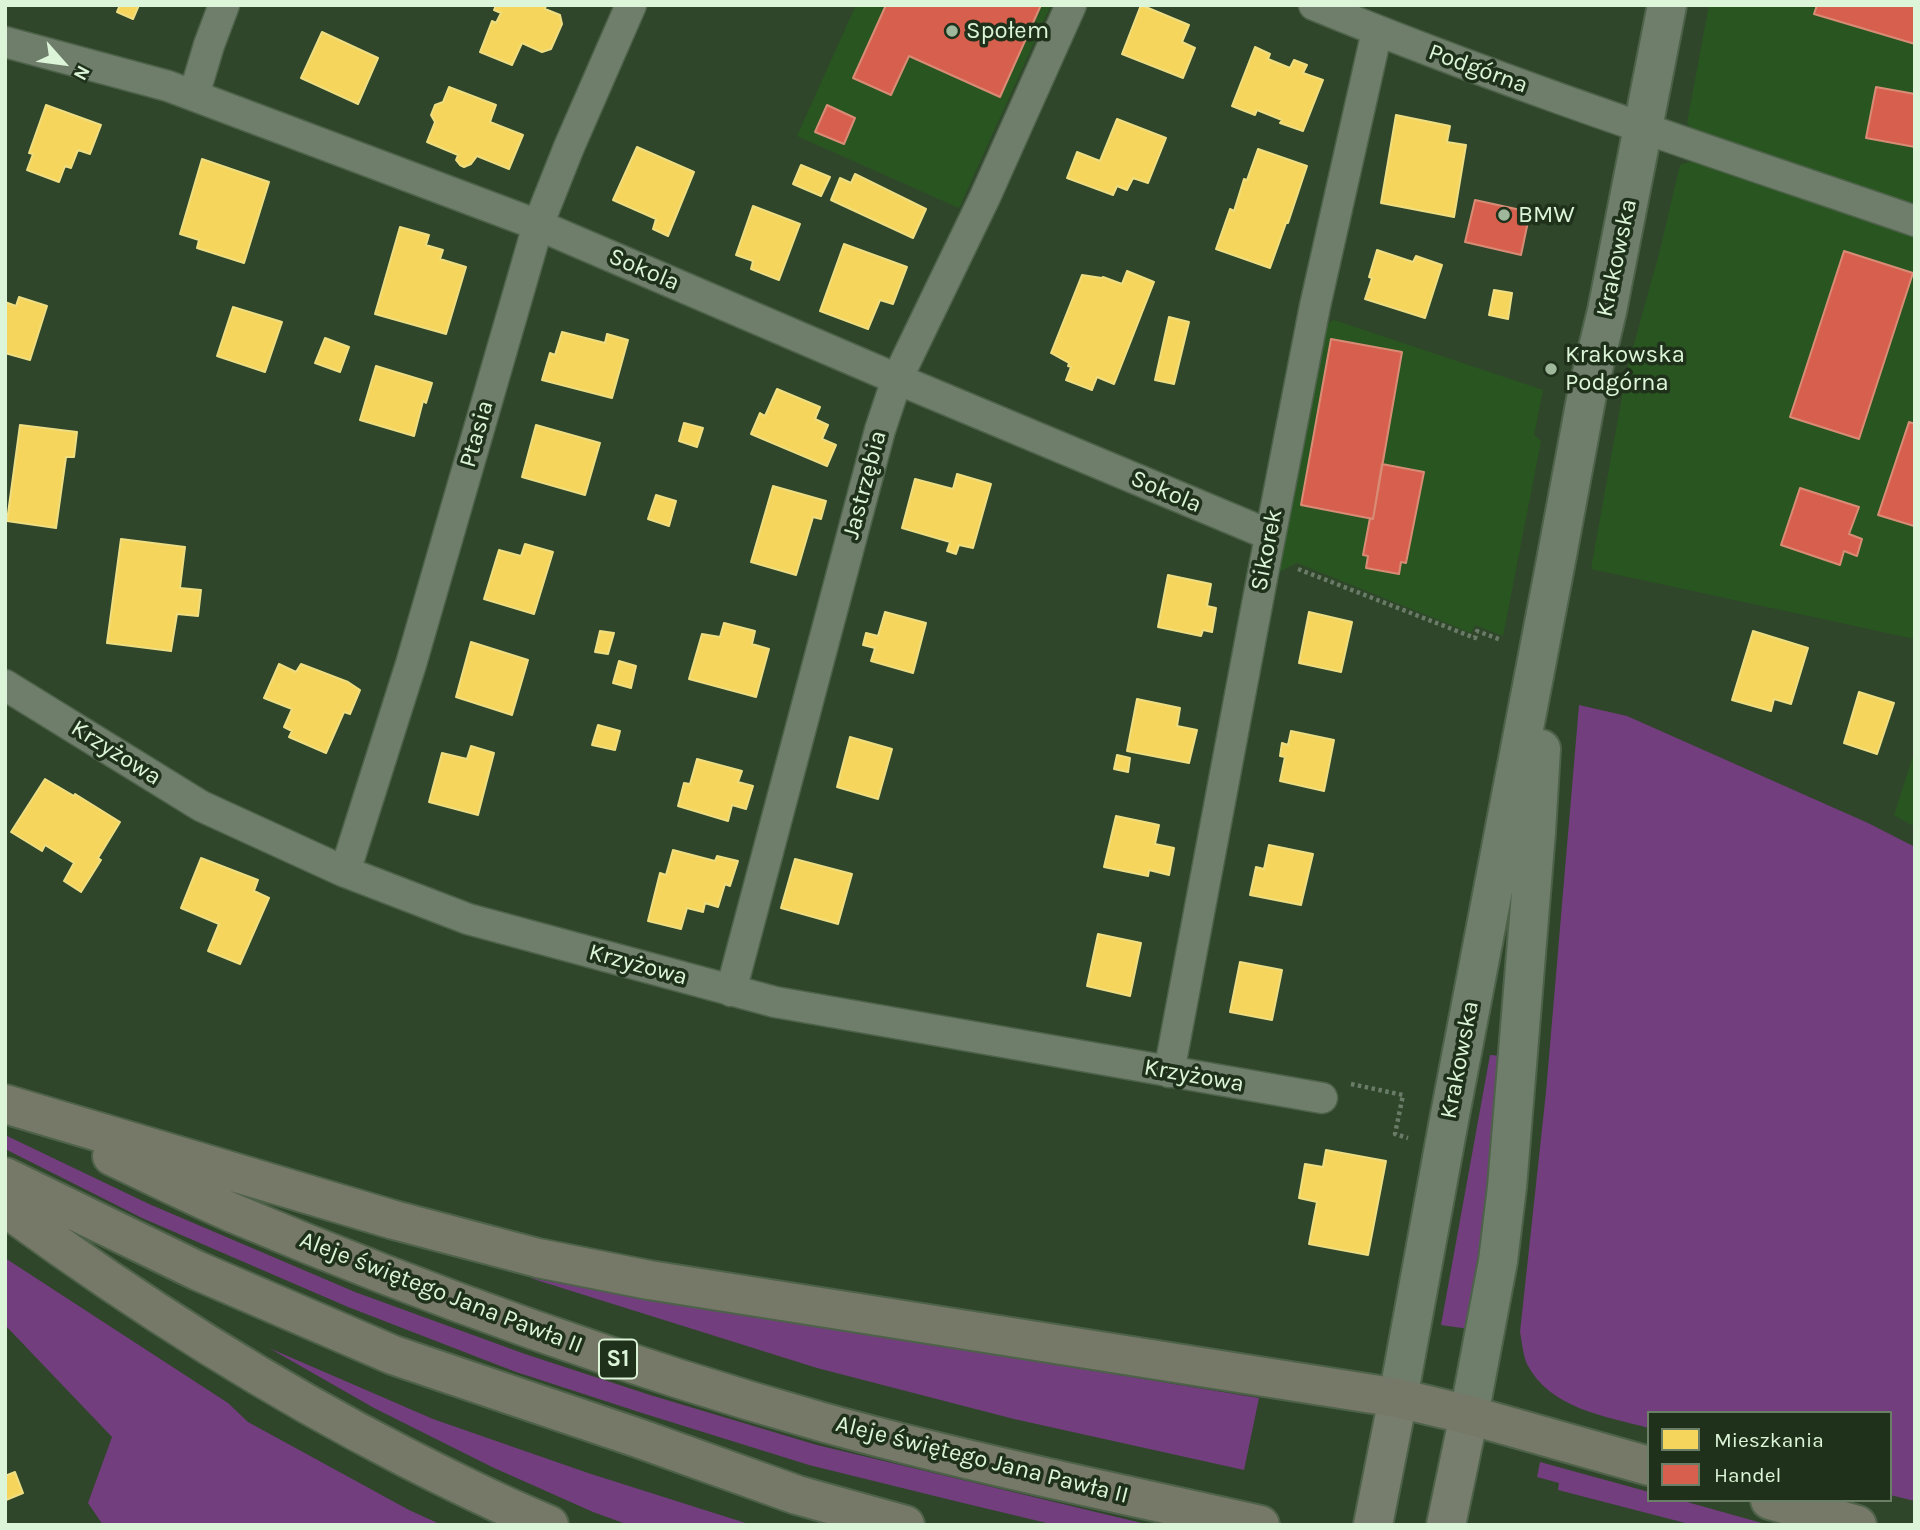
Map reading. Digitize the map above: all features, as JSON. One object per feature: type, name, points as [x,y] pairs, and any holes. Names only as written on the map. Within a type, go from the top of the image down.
[{"type":"highway","points":[[5,1104],[394,1220],[538,1258],[649,1280],[1398,1398],[1469,1415],[1647,1465]]},
{"type":"highway","name":"Aleje świętego Jana Pawła II","points":[[5,1104],[243,1217],[449,1300],[657,1373],[823,1422],[1003,1468],[1259,1525]]},
{"type":"highway","points":[[5,1177],[198,1271],[393,1355],[797,1495],[905,1525]]},
{"type":"highway","points":[[5,1207],[71,1256],[206,1345],[345,1426],[446,1478],[550,1525]]},
{"type":"highway","points":[[1777,1502],[1857,1525]]},
{"type":"main road","name":"Krakowska","points":[[1373,1525],[1587,394],[1607,311],[1668,5]]},
{"type":"main road","name":"Krakowska","points":[[1448,1514],[1498,1261],[1509,1162],[1536,832],[1550,595]]},
{"type":"street","points":[[194,94],[225,5]]},
{"type":"street","name":"Ptasia","points":[[343,871],[411,664],[538,225],[631,5]]},
{"type":"street","name":"Jastrzębia","points":[[731,991],[880,430],[897,379],[985,197],[1071,5]]},
{"type":"street","name":"Podgórna","points":[[1314,5],[1377,31],[1644,127]]},
{"type":"street","name":"Sikorek","points":[[1170,1072],[1315,306],[1377,31]]},
{"type":"street","name":"Sokola","points":[[5,42],[194,94],[538,225],[1270,536]]},
{"type":"street","points":[[1644,127],[1680,142],[1915,221]]},
{"type":"street","name":"Krzyżowa","points":[[5,685],[201,806],[343,871],[468,919],[775,1002],[1322,1098]]},
{"type":"path","points":[[1263,573],[1280,576],[1297,568],[1475,638],[1477,631],[1511,645]]},
{"type":"shaded area","points":[[856,5],[1051,5],[959,208],[797,136]]},
{"type":"shaded area","points":[[1709,5],[1915,5],[1915,210],[1693,130],[1687,123]]},
{"type":"shaded area","points":[[1694,160],[1915,232],[1915,639],[1591,569],[1627,369],[1680,165]]},
{"type":"shaded area","points":[[1334,320],[1543,390],[1534,435],[1541,441],[1503,636],[1475,625],[1471,633],[1297,563],[1279,572],[1326,325]]},
{"type":"shaded area","points":[[1579,705],[1627,716],[1868,823],[1915,847],[1915,1501],[1892,1495],[1892,1411],[1647,1411],[1647,1427],[1597,1414],[1564,1401],[1537,1379],[1527,1364],[1520,1332],[1546,1092]]},
{"type":"shaded area","points":[[1915,750],[1915,827],[1894,815]]},
{"type":"shaded area","points":[[1490,1055],[1503,1056],[1491,1194],[1469,1329],[1441,1325]]},
{"type":"shaded area","points":[[5,1135],[149,1204],[355,1292],[525,1354],[817,1445],[1150,1525],[1055,1525],[959,1502],[809,1465],[516,1372],[348,1307],[142,1218],[5,1149]]},
{"type":"shaded area","points":[[5,1258],[228,1403],[248,1422],[409,1510],[442,1525],[103,1525],[88,1503],[112,1437],[5,1325]]},
{"type":"shaded area","points":[[530,1278],[1259,1398],[1244,1470],[1014,1419],[817,1368]]},
{"type":"shaded area","points":[[269,1348],[433,1419],[588,1473],[752,1525],[629,1525],[593,1512],[492,1467],[374,1408]]},
{"type":"shaded area","points":[[1540,1462],[1647,1491],[1647,1502],[1687,1502],[1769,1525],[1693,1525],[1558,1490],[1559,1483],[1537,1477]]},
{"type":"building: Mieszkania","points":[[120,5],[139,5],[133,19],[117,12]]},
{"type":"building: Mieszkania","points":[[496,5],[546,5],[545,9],[560,15],[562,24],[551,49],[542,52],[522,43],[512,65],[480,52],[492,21],[496,23],[501,13],[494,10]]},
{"type":"building: Mieszkania","points":[[1141,5],[1189,25],[1182,42],[1195,48],[1183,78],[1122,54]]},
{"type":"building: Mieszkania","points":[[322,32],[378,58],[358,104],[301,78]]},
{"type":"building: Mieszkania","points":[[1255,47],[1270,54],[1268,59],[1290,68],[1294,60],[1307,65],[1303,73],[1323,80],[1303,131],[1280,123],[1282,120],[1257,110],[1255,115],[1232,106]]},
{"type":"building: Mieszkania","points":[[449,87],[496,105],[490,122],[523,135],[509,169],[477,156],[471,164],[464,167],[456,160],[458,155],[427,142],[435,122],[431,115],[435,105],[443,102]]},
{"type":"building: Mieszkania","points":[[46,105],[101,125],[90,154],[78,150],[71,168],[65,166],[59,182],[27,170],[33,154],[29,153]]},
{"type":"building: Mieszkania","points":[[1396,115],[1450,126],[1447,142],[1466,145],[1454,217],[1381,203]]},
{"type":"building: Mieszkania","points":[[1117,119],[1166,138],[1148,183],[1133,178],[1127,190],[1117,186],[1113,195],[1067,178],[1077,152],[1100,161]]},
{"type":"building: Mieszkania","points":[[637,147],[694,172],[668,236],[653,229],[656,219],[613,200]]},
{"type":"building: Mieszkania","points":[[1258,149],[1307,166],[1270,268],[1216,249],[1230,209],[1234,211],[1244,179],[1247,180]]},
{"type":"building: Mieszkania","points":[[202,159],[269,182],[244,263],[197,248],[199,240],[180,234]]},
{"type":"building: Mieszkania","points":[[801,165],[830,177],[821,196],[793,184]]},
{"type":"building: Mieszkania","points":[[855,174],[926,209],[913,238],[831,200],[840,178],[851,183]]},
{"type":"building: Mieszkania","points":[[753,206],[800,224],[779,280],[751,269],[753,261],[736,255]]},
{"type":"building: Mieszkania","points":[[400,227],[429,235],[426,245],[443,250],[440,259],[466,267],[446,334],[375,314]]},
{"type":"building: Mieszkania","points":[[844,244],[907,267],[893,304],[880,300],[868,329],[820,311]]},
{"type":"building: Mieszkania","points":[[1377,250],[1413,262],[1416,256],[1442,265],[1425,318],[1365,299]]},
{"type":"building: Mieszkania","points":[[1127,271],[1154,282],[1114,384],[1097,377],[1092,390],[1066,380],[1071,367],[1068,366],[1069,363],[1051,353],[1082,275],[1103,277],[1122,284]]},
{"type":"building: Mieszkania","points":[[1494,290],[1512,293],[1508,319],[1489,315]]},
{"type":"building: Mieszkania","points":[[19,297],[47,306],[30,360],[5,353],[5,302],[16,306]]},
{"type":"building: Mieszkania","points":[[233,307],[282,322],[265,372],[217,356]]},
{"type":"building: Mieszkania","points":[[1169,317],[1189,322],[1174,384],[1155,380]]},
{"type":"building: Mieszkania","points":[[562,332],[605,343],[607,334],[628,340],[612,398],[542,380],[550,353],[555,355]]},
{"type":"building: Mieszkania","points":[[325,338],[349,347],[340,372],[315,363]]},
{"type":"building: Mieszkania","points":[[376,366],[432,383],[426,403],[423,401],[414,436],[360,420]]},
{"type":"building: Mieszkania","points":[[777,389],[820,407],[815,419],[828,425],[822,439],[836,445],[827,466],[751,434],[760,413],[765,416]]},
{"type":"building: Mieszkania","points":[[684,423],[703,428],[697,447],[679,441]]},
{"type":"building: Mieszkania","points":[[20,425],[77,432],[74,457],[66,457],[56,528],[7,521]]},
{"type":"building: Mieszkania","points":[[536,425],[600,443],[585,495],[522,477]]},
{"type":"building: Mieszkania","points":[[957,474],[991,484],[973,548],[959,545],[956,554],[947,551],[950,542],[902,528],[915,479],[953,489]]},
{"type":"building: Mieszkania","points":[[773,486],[826,501],[821,519],[813,517],[796,575],[751,562]]},
{"type":"building: Mieszkania","points":[[656,495],[676,501],[669,526],[648,519]]},
{"type":"building: Mieszkania","points":[[121,539],[185,547],[180,588],[201,590],[198,616],[177,614],[171,651],[107,643]]},
{"type":"building: Mieszkania","points":[[525,544],[553,552],[534,614],[484,599],[499,550],[521,556]]},
{"type":"building: Mieszkania","points":[[1168,575],[1211,584],[1207,606],[1216,608],[1212,632],[1203,630],[1201,636],[1158,627]]},
{"type":"building: Mieszkania","points":[[885,612],[926,623],[913,673],[871,661],[875,648],[863,645],[866,633],[878,636]]},
{"type":"building: Mieszkania","points":[[1309,612],[1352,622],[1341,672],[1299,663]]},
{"type":"building: Mieszkania","points":[[724,623],[755,631],[752,644],[769,649],[756,697],[689,679],[702,634],[720,637]]},
{"type":"building: Mieszkania","points":[[600,631],[614,633],[608,654],[595,652]]},
{"type":"building: Mieszkania","points":[[1753,631],[1808,648],[1791,704],[1774,699],[1771,711],[1732,700]]},
{"type":"building: Mieszkania","points":[[471,642],[528,660],[512,715],[456,697]]},
{"type":"building: Mieszkania","points":[[619,661],[636,666],[631,688],[613,683]]},
{"type":"building: Mieszkania","points":[[279,664],[296,672],[301,664],[348,682],[360,690],[350,714],[344,712],[326,753],[289,737],[292,731],[284,727],[292,709],[264,698]]},
{"type":"building: Mieszkania","points":[[1859,692],[1894,703],[1877,754],[1844,743]]},
{"type":"building: Mieszkania","points":[[1137,699],[1180,708],[1177,726],[1197,730],[1189,763],[1127,751]]},
{"type":"building: Mieszkania","points":[[598,725],[620,731],[615,750],[592,745]]},
{"type":"building: Mieszkania","points":[[1291,731],[1334,740],[1324,791],[1280,781],[1285,757],[1280,756],[1282,743],[1288,745]]},
{"type":"building: Mieszkania","points":[[850,737],[892,749],[878,799],[837,787]]},
{"type":"building: Mieszkania","points":[[471,746],[494,753],[478,815],[429,802],[442,753],[467,759]]},
{"type":"building: Mieszkania","points":[[1117,755],[1130,758],[1128,772],[1114,769]]},
{"type":"building: Mieszkania","points":[[697,759],[742,771],[738,782],[753,786],[746,809],[732,805],[728,821],[678,806],[684,783],[690,784]]},
{"type":"building: Mieszkania","points":[[45,779],[120,822],[81,892],[64,881],[74,863],[45,845],[42,851],[11,832]]},
{"type":"building: Mieszkania","points":[[1116,816],[1159,825],[1155,844],[1174,848],[1169,875],[1149,870],[1148,876],[1104,867]]},
{"type":"building: Mieszkania","points":[[1269,845],[1313,854],[1301,905],[1250,895],[1256,867],[1264,869]]},
{"type":"building: Mieszkania","points":[[673,850],[715,861],[717,856],[738,861],[730,886],[725,884],[718,907],[705,903],[703,912],[687,908],[681,929],[648,921],[660,873],[666,875]]},
{"type":"building: Mieszkania","points":[[201,858],[258,880],[254,891],[269,898],[240,964],[208,951],[219,924],[181,908]]},
{"type":"building: Mieszkania","points":[[795,859],[852,874],[838,924],[781,908]]},
{"type":"building: Mieszkania","points":[[1098,934],[1141,943],[1130,996],[1087,986]]},
{"type":"building: Mieszkania","points":[[1240,962],[1282,970],[1272,1020],[1230,1012]]},
{"type":"building: Mieszkania","points":[[1326,1150],[1386,1161],[1368,1255],[1309,1244],[1317,1202],[1299,1198],[1305,1164],[1323,1167]]},
{"type":"building: Mieszkania","points":[[15,1472],[23,1493],[6,1500],[5,1476]]},
{"type":"building: Handel","name":"Społem","points":[[886,5],[1041,5],[1000,97],[909,56],[891,95],[853,78]]},
{"type":"building: Handel","points":[[1817,5],[1915,5],[1915,44],[1814,14]]},
{"type":"building: Handel","points":[[1876,87],[1915,94],[1915,147],[1866,138]]},
{"type":"building: Handel","points":[[827,105],[855,118],[844,144],[815,132]]},
{"type":"building: Handel","points":[[1475,200],[1530,212],[1521,255],[1465,242]]},
{"type":"building: Handel","points":[[1844,251],[1913,273],[1859,439],[1790,417]]},
{"type":"building: Handel","points":[[1331,339],[1402,352],[1373,519],[1301,505]]},
{"type":"building: Handel","points":[[1909,422],[1915,424],[1914,526],[1878,515]]},
{"type":"building: Handel","points":[[1382,464],[1424,472],[1406,563],[1401,562],[1399,574],[1366,568],[1368,556],[1363,555],[1370,518],[1373,519]]},
{"type":"building: Handel","points":[[1800,488],[1859,507],[1849,534],[1862,539],[1857,556],[1844,551],[1840,565],[1781,545]]},
{"type":"place","name":"Społem","points":[[952,31]]},
{"type":"place","name":"BMW","points":[[1504,215]]},
{"type":"place","name":"Krakowska Podgórna","points":[[1551,369]]}]
